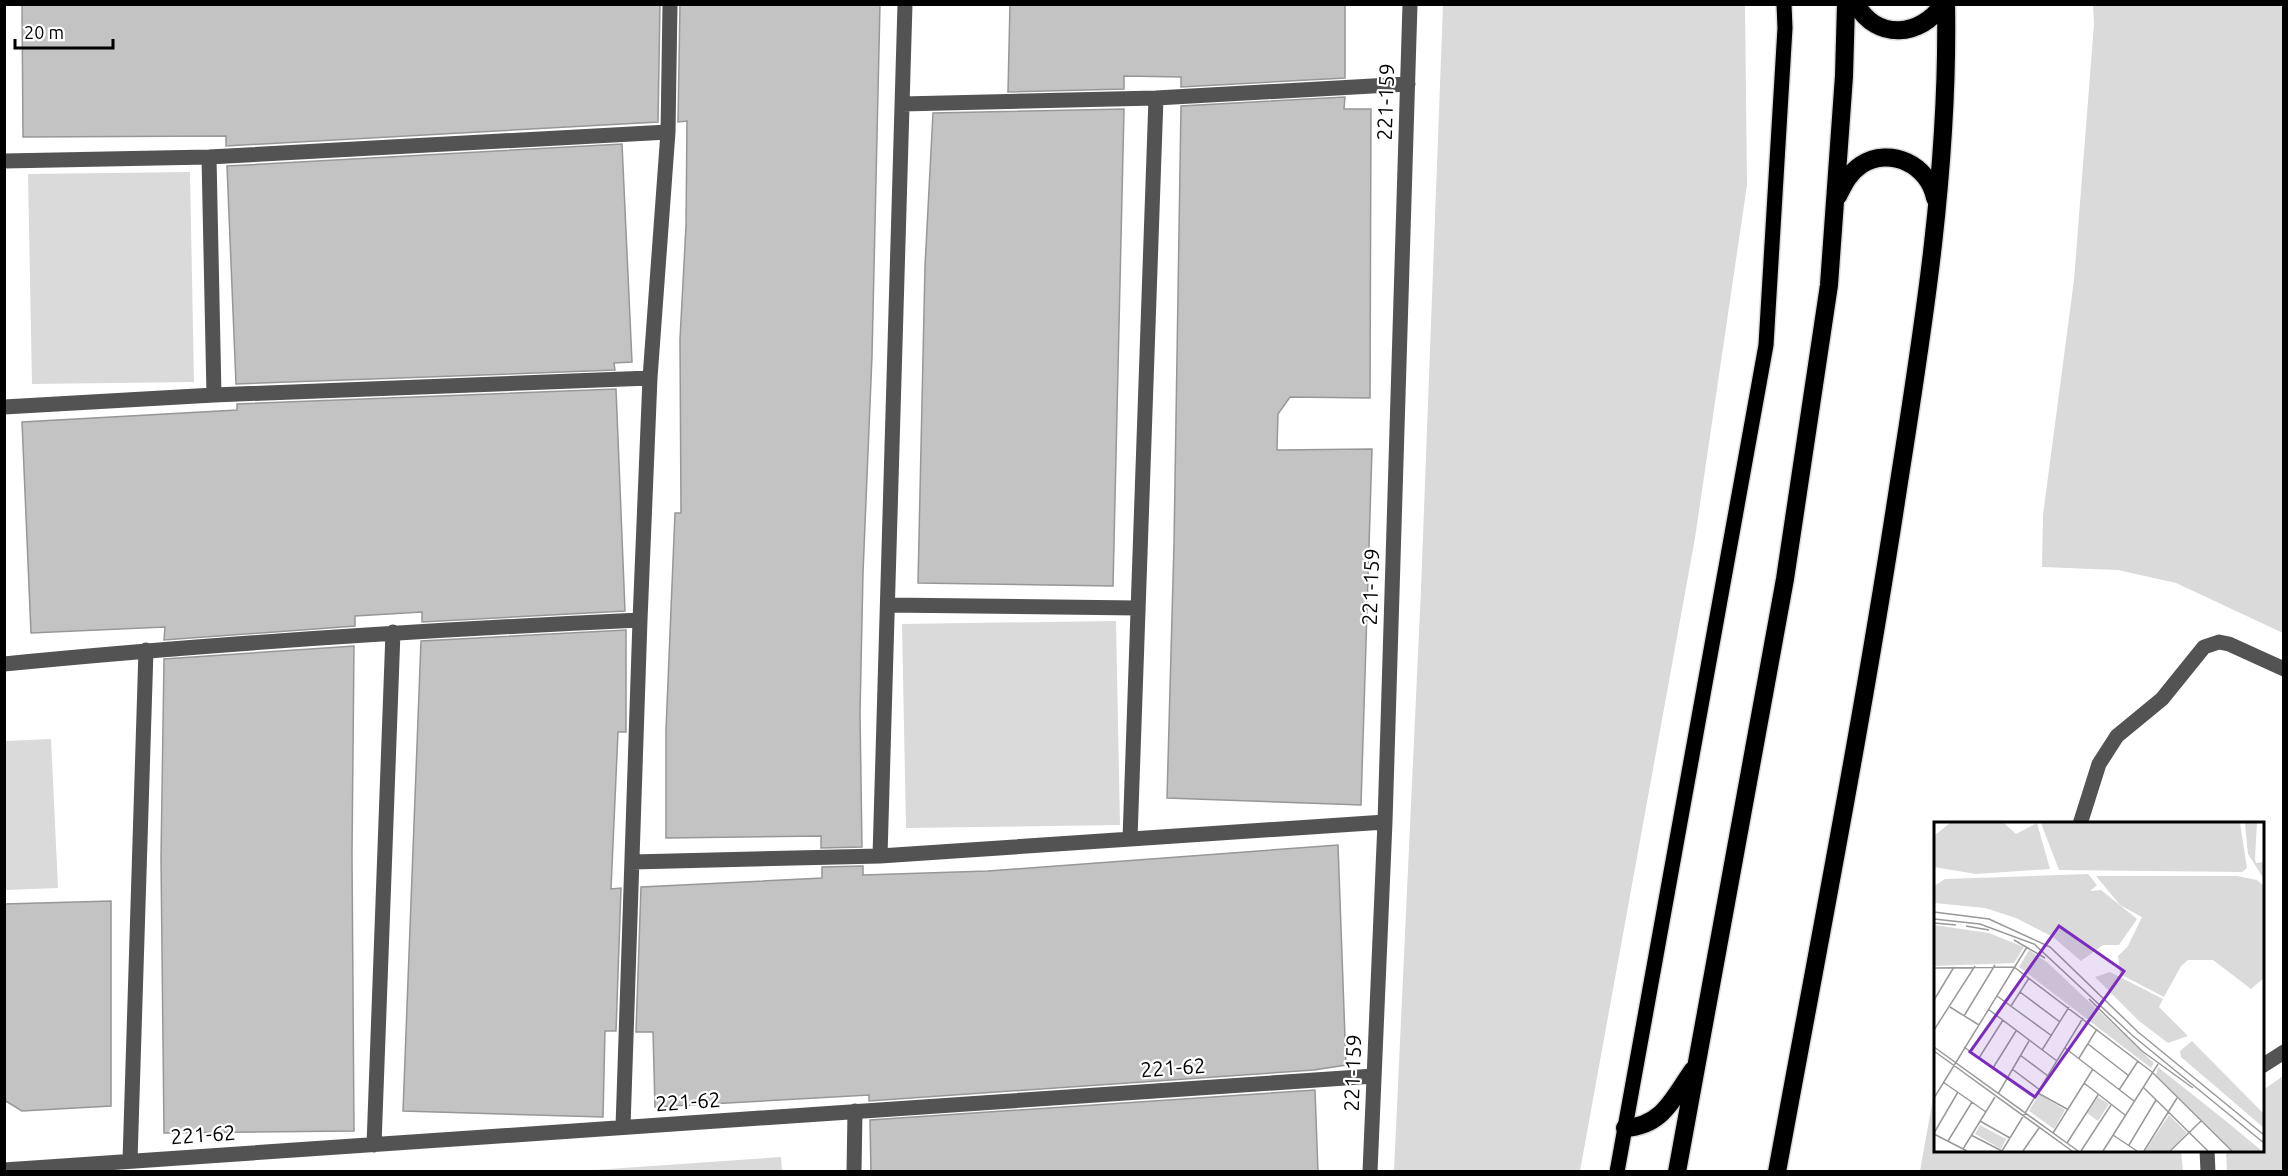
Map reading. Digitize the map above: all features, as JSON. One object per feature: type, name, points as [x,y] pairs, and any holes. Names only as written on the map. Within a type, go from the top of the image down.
[{"type":"highway","points":[[1677,1172],[1785,579],[1829,285],[1846,4]]},
{"type":"highway","points":[[1856,4],[1862,14],[1874,24],[1890,30],[1906,31],[1922,26],[1935,16],[1944,4]]},
{"type":"highway","points":[[1777,1172],[1880,609],[1930,285],[1947,74],[1944,4]]},
{"type":"highway","points":[[1835,202],[1848,177],[1860,166],[1874,159],[1890,158],[1905,161],[1918,169],[1929,181],[1935,195],[1936,215]]},
{"type":"highway","points":[[1625,1128],[1647,1124],[1657,1118],[1697,1063]]},
{"type":"main road","points":[[1617,1172],[1767,345],[1785,28],[1784,4]]},
{"type":"street","points":[[623,1127],[650,378],[668,132],[670,4]]},
{"type":"street","points":[[880,855],[905,4]]},
{"type":"street","name":"221-159","points":[[1370,1172],[1385,822],[1410,4]]},
{"type":"street","points":[[902,104],[1155,98],[1408,84]]},
{"type":"street","points":[[1130,839],[1155,98]]},
{"type":"street","points":[[4,161],[209,157],[668,132]]},
{"type":"street","points":[[209,157],[214,394]]},
{"type":"street","points":[[4,407],[214,394],[650,378]]},
{"type":"street","points":[[888,605],[1138,608]]},
{"type":"street","points":[[4,664],[146,650],[393,632],[640,620]]},
{"type":"street","points":[[375,1145],[393,632]]},
{"type":"street","points":[[2081,822],[2099,764],[2107,749],[2129,725],[2162,699],[2204,647],[2219,642],[2229,644],[2283,669]]},
{"type":"street","points":[[130,1161],[146,650]]},
{"type":"street","points":[[632,862],[880,855],[1385,822]]},
{"type":"street","points":[[2264,1064],[2283,1052]]},
{"type":"street","name":"221-62","points":[[4,1170],[76,1168],[130,1161],[1374,1076]]},
{"type":"street","points":[[854,1172],[855,1112]]},
{"type":"street","points":[[2207,1152],[2208,1172]]},
{"type":"shaded area","points":[[1443,5],[1745,5],[1747,185],[1695,538],[1580,1171],[1394,1171],[1421,589]]},
{"type":"shaded area","points":[[2093,5],[2283,5],[2283,633],[2176,583],[2118,570],[2042,567],[2043,515],[2074,280],[2094,24]]},
{"type":"shaded area","points":[[190,172],[194,382],[32,384],[28,174]]},
{"type":"shaded area","points":[[1116,621],[1120,825],[906,828],[902,624]]},
{"type":"shaded area","points":[[51,739],[58,888],[5,890],[5,741]]},
{"type":"shaded area","points":[[2283,1076],[2283,1171],[2227,1171],[2226,1152],[2264,1152],[2264,1089]]},
{"type":"shaded area","points":[[1934,1093],[1934,1152],[2181,1152],[2183,1171],[1920,1171]]},
{"type":"shaded area","points":[[781,1157],[782,1171],[580,1171]]},
{"type":"building","points":[[22,4],[660,4],[658,122],[226,146],[226,136],[23,137]]},
{"type":"building","points":[[680,4],[880,4],[872,356],[860,713],[862,847],[821,848],[821,836],[666,838],[666,730],[675,513],[681,513],[680,339],[686,226],[687,121],[678,122]]},
{"type":"building","points":[[1010,4],[1345,4],[1345,78],[1181,87],[1181,77],[1124,76],[1124,89],[1008,92]]},
{"type":"building","points":[[1345,97],[1344,109],[1371,109],[1370,398],[1290,397],[1278,414],[1277,450],[1372,449],[1361,805],[1167,798],[1174,544],[1181,106]]},
{"type":"building","points":[[1124,109],[1113,586],[918,583],[925,266],[933,113]]},
{"type":"building","points":[[622,144],[632,362],[614,363],[615,370],[236,384],[227,166]]},
{"type":"building","points":[[616,389],[625,611],[422,622],[422,612],[355,616],[355,626],[164,640],[165,627],[31,633],[22,422],[237,410],[237,404]]},
{"type":"building","points":[[626,630],[626,732],[618,732],[611,889],[621,888],[616,1031],[605,1031],[603,1117],[403,1111],[421,641]]},
{"type":"building","points":[[354,646],[352,854],[354,1131],[164,1133],[161,858],[164,659]]},
{"type":"building","points":[[1338,845],[1346,1065],[1314,1070],[869,1101],[869,1095],[655,1107],[653,1032],[636,1032],[641,887],[822,878],[822,867],[863,866],[863,875],[988,871]]},
{"type":"building","points":[[111,901],[111,1106],[22,1111],[4,1100],[4,904]]},
{"type":"building","points":[[1315,1090],[1318,1172],[871,1172],[870,1120]]}]
